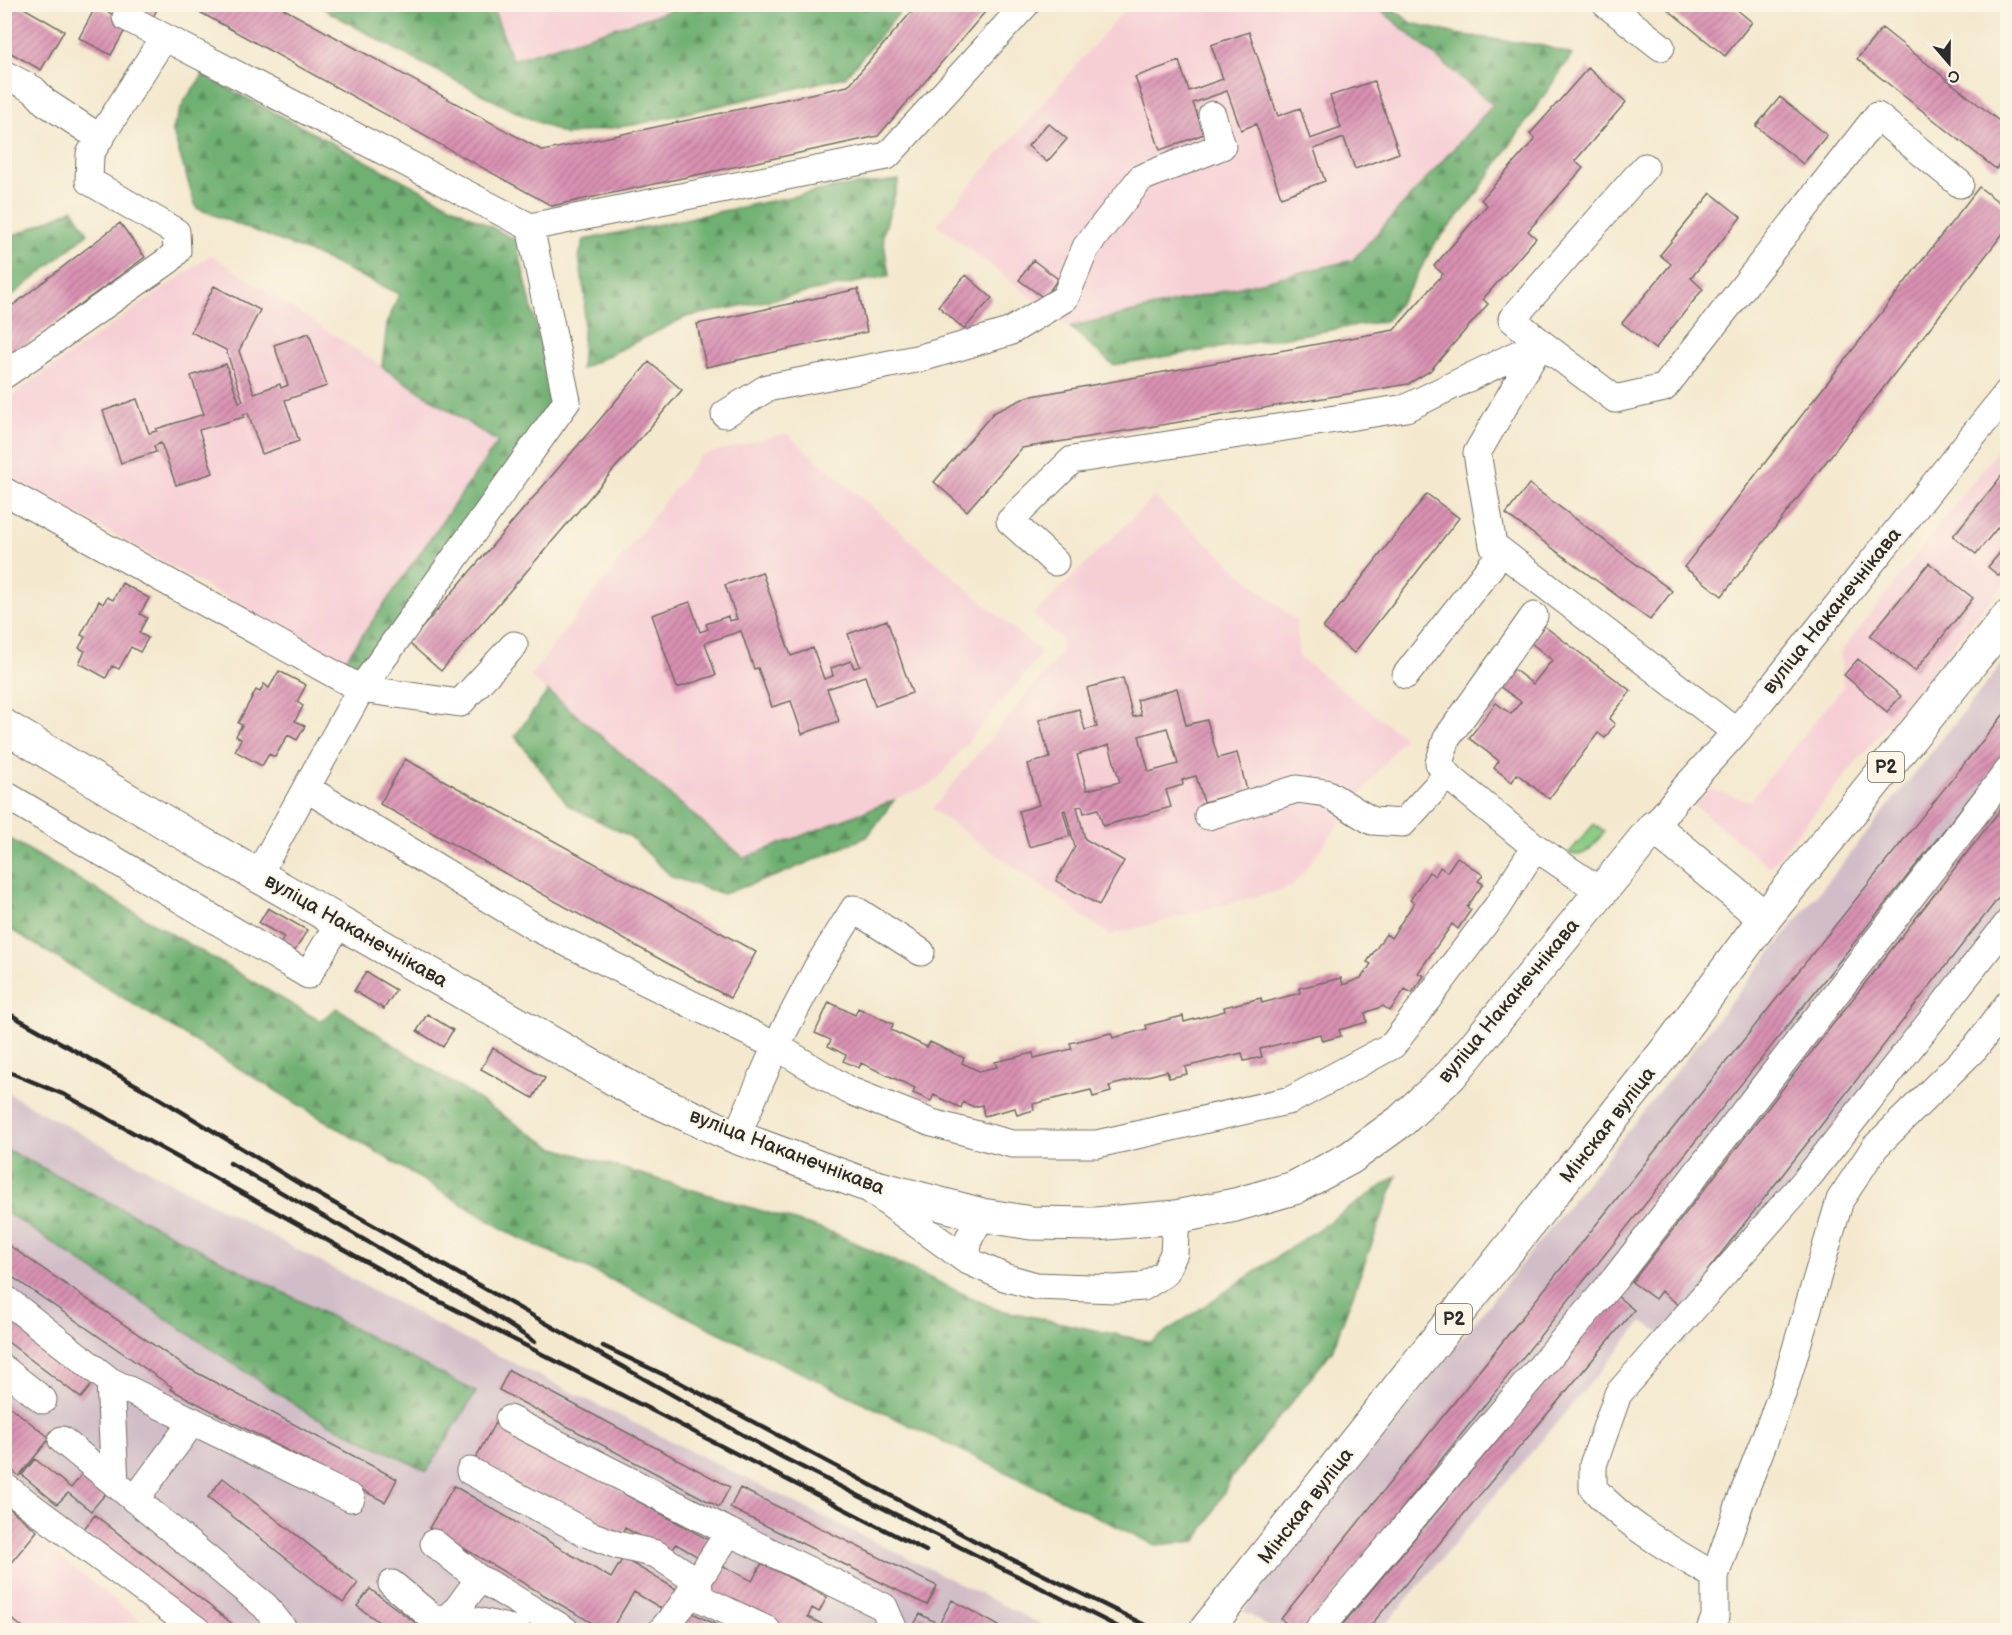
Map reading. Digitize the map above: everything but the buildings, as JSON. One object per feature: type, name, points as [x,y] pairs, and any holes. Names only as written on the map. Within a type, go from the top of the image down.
[{"type":"main road","name":"Мінская вуліца","points":[[1206,1630],[1673,1042],[1765,918],[2007,617]]},
{"type":"main road","name":"вуліца Наканечнікава","points":[[4,726],[178,830],[639,1093],[736,1137],[861,1183],[982,1215],[1031,1223],[1096,1224],[1176,1216],[1235,1205],[1294,1188],[1350,1158],[1401,1121],[1451,1075],[1520,994],[1600,891],[1654,827]]},
{"type":"main road","points":[[1654,827],[1765,918]]},
{"type":"street","points":[[132,4],[126,17],[530,227],[887,156],[1026,4]]},
{"type":"street","points":[[1606,4],[1662,47]]},
{"type":"street","points":[[4,375],[169,260],[177,251],[176,232],[89,182],[90,154],[164,37]]},
{"type":"street","points":[[4,74],[34,90],[45,102],[100,138]]},
{"type":"street","points":[[725,414],[767,388],[921,358],[1009,332],[1065,298],[1086,247],[1141,178],[1222,146],[1212,115]]},
{"type":"street","points":[[1645,167],[1512,319],[1615,399],[1664,388],[1877,116],[1960,184]]},
{"type":"street","points":[[258,875],[361,689],[567,401],[530,227]]},
{"type":"street","points":[[1541,343],[1477,453],[1493,545],[1736,732]]},
{"type":"street","points":[[1055,561],[1010,521],[1072,459],[1406,408],[1541,343]]},
{"type":"street","name":"вуліца Наканечнікава","points":[[1654,827],[1683,790],[1736,732],[2007,392]]},
{"type":"street","points":[[4,491],[361,689],[460,703],[514,645]]},
{"type":"street","points":[[1406,675],[1502,552]]},
{"type":"street","points":[[1534,616],[1447,738],[1439,763],[1447,774],[1535,847],[1600,891]]},
{"type":"street","points":[[1318,1630],[1614,1280],[2007,771]]},
{"type":"street","points":[[1208,816],[1298,789],[1326,793],[1372,821],[1403,823],[1447,774]]},
{"type":"street","points":[[306,788],[535,927],[776,1046],[848,1090],[932,1123],[1012,1144],[1097,1144],[1291,1100],[1393,1045],[1497,907],[1535,847]]},
{"type":"street","points":[[4,794],[308,975],[340,921]]},
{"type":"street","points":[[736,1137],[776,1046],[817,968],[854,909],[921,952]]},
{"type":"street","points":[[1715,1576],[1645,1534],[1608,1504],[1593,1488],[1593,1465],[1618,1394],[1805,1181],[2007,923]]},
{"type":"street","points":[[1710,1630],[1715,1617],[1715,1576],[1785,1386],[1840,1200],[1875,1147],[1975,1048],[2007,1004]]},
{"type":"street","points":[[861,1183],[966,1260],[1004,1277],[1036,1286],[1115,1289],[1143,1287],[1165,1273],[1174,1253],[1176,1216]]},
{"type":"street","points":[[966,1260],[969,1238],[982,1215]]},
{"type":"street","points":[[4,1298],[110,1381],[351,1498]]},
{"type":"street","points":[[4,1369],[43,1400]]},
{"type":"street","points":[[110,1381],[125,1492]]},
{"type":"street","points":[[509,1419],[729,1532],[884,1607],[894,1630]]},
{"type":"street","points":[[125,1492],[193,1421]]},
{"type":"street","points":[[62,1440],[265,1606],[284,1630]]},
{"type":"street","points":[[470,1471],[588,1534],[617,1545],[656,1554],[698,1582],[700,1598],[767,1630]]},
{"type":"street","points":[[4,1486],[197,1630]]},
{"type":"street","points":[[662,1630],[698,1582],[729,1532]]},
{"type":"street","points":[[434,1543],[479,1579],[565,1630]]},
{"type":"street","points":[[437,1627],[458,1608],[479,1579]]},
{"type":"street","points":[[392,1584],[437,1627]]},
{"type":"street","points":[[437,1627],[476,1621],[517,1630]]},
{"type":"shaded area","points":[[492,4],[688,5],[512,60]]},
{"type":"shaded area","points":[[1129,5],[1375,5],[1494,105],[1353,260],[1070,327],[937,224]]},
{"type":"shaded area","points":[[211,255],[498,442],[343,663],[5,473],[4,401]]},
{"type":"shaded area","points":[[786,433],[1042,653],[933,784],[744,859],[530,676],[700,456]]},
{"type":"shaded area","points":[[2007,438],[2007,580],[1770,867],[1693,804],[1710,789],[1750,801],[1843,687],[1840,653]]},
{"type":"shaded area","points":[[1154,497],[1296,621],[1299,657],[1404,737],[1292,887],[1110,935],[932,809],[1062,652],[1061,638],[1033,615]]},
{"type":"shaded area","points":[[2007,658],[2007,942],[1682,1344],[1642,1322],[1381,1630],[1274,1630],[1243,1611]]},
{"type":"shaded area","points":[[4,1090],[35,1109],[466,1340],[1041,1624],[1038,1630],[180,1630],[5,1491]]},
{"type":"shaded area","points":[[5,1514],[153,1630],[5,1630]]},
{"type":"green space","points":[[317,5],[492,5],[512,60],[688,5],[906,5],[845,77],[638,124],[566,135],[518,113],[395,49]]},
{"type":"green space","points":[[1375,5],[1388,5],[1412,23],[1456,34],[1544,46],[1572,55],[1473,199],[1433,246],[1410,288],[1386,321],[1113,365],[1070,327],[1353,260],[1493,105]]},
{"type":"green space","points":[[203,75],[516,240],[554,404],[359,676],[343,663],[498,442],[382,367],[387,324],[399,294],[316,255],[196,208],[172,129],[185,100]]},
{"type":"green space","points":[[899,180],[883,235],[889,276],[686,317],[581,369],[585,297],[579,257],[584,240],[833,188]]},
{"type":"green space","points":[[73,209],[88,233],[5,301],[5,238]]},
{"type":"green space","points":[[548,691],[744,858],[894,800],[867,837],[781,874],[723,894],[672,877],[631,837],[569,806],[515,736]]},
{"type":"green space","points":[[1594,824],[1604,832],[1594,845],[1585,853],[1575,855],[1569,853]]},
{"type":"green space","points":[[5,836],[320,1021],[337,1008],[552,1147],[834,1233],[996,1309],[1151,1342],[1397,1176],[1332,1351],[1232,1477],[1197,1541],[1155,1545],[595,1272],[513,1235],[5,926]]},
{"type":"green space","points":[[4,1148],[476,1392],[427,1471],[306,1412],[5,1211]]},
{"type":"railway","points":[[4,1011],[154,1095],[295,1181],[782,1457],[1124,1630]]},
{"type":"railway","points":[[4,1070],[65,1095],[417,1290],[926,1551]]},
{"type":"railway","points":[[230,1163],[480,1306],[535,1342]]},
{"type":"railway","points":[[603,1346],[677,1381],[977,1542],[1145,1625],[1161,1630]]}]
